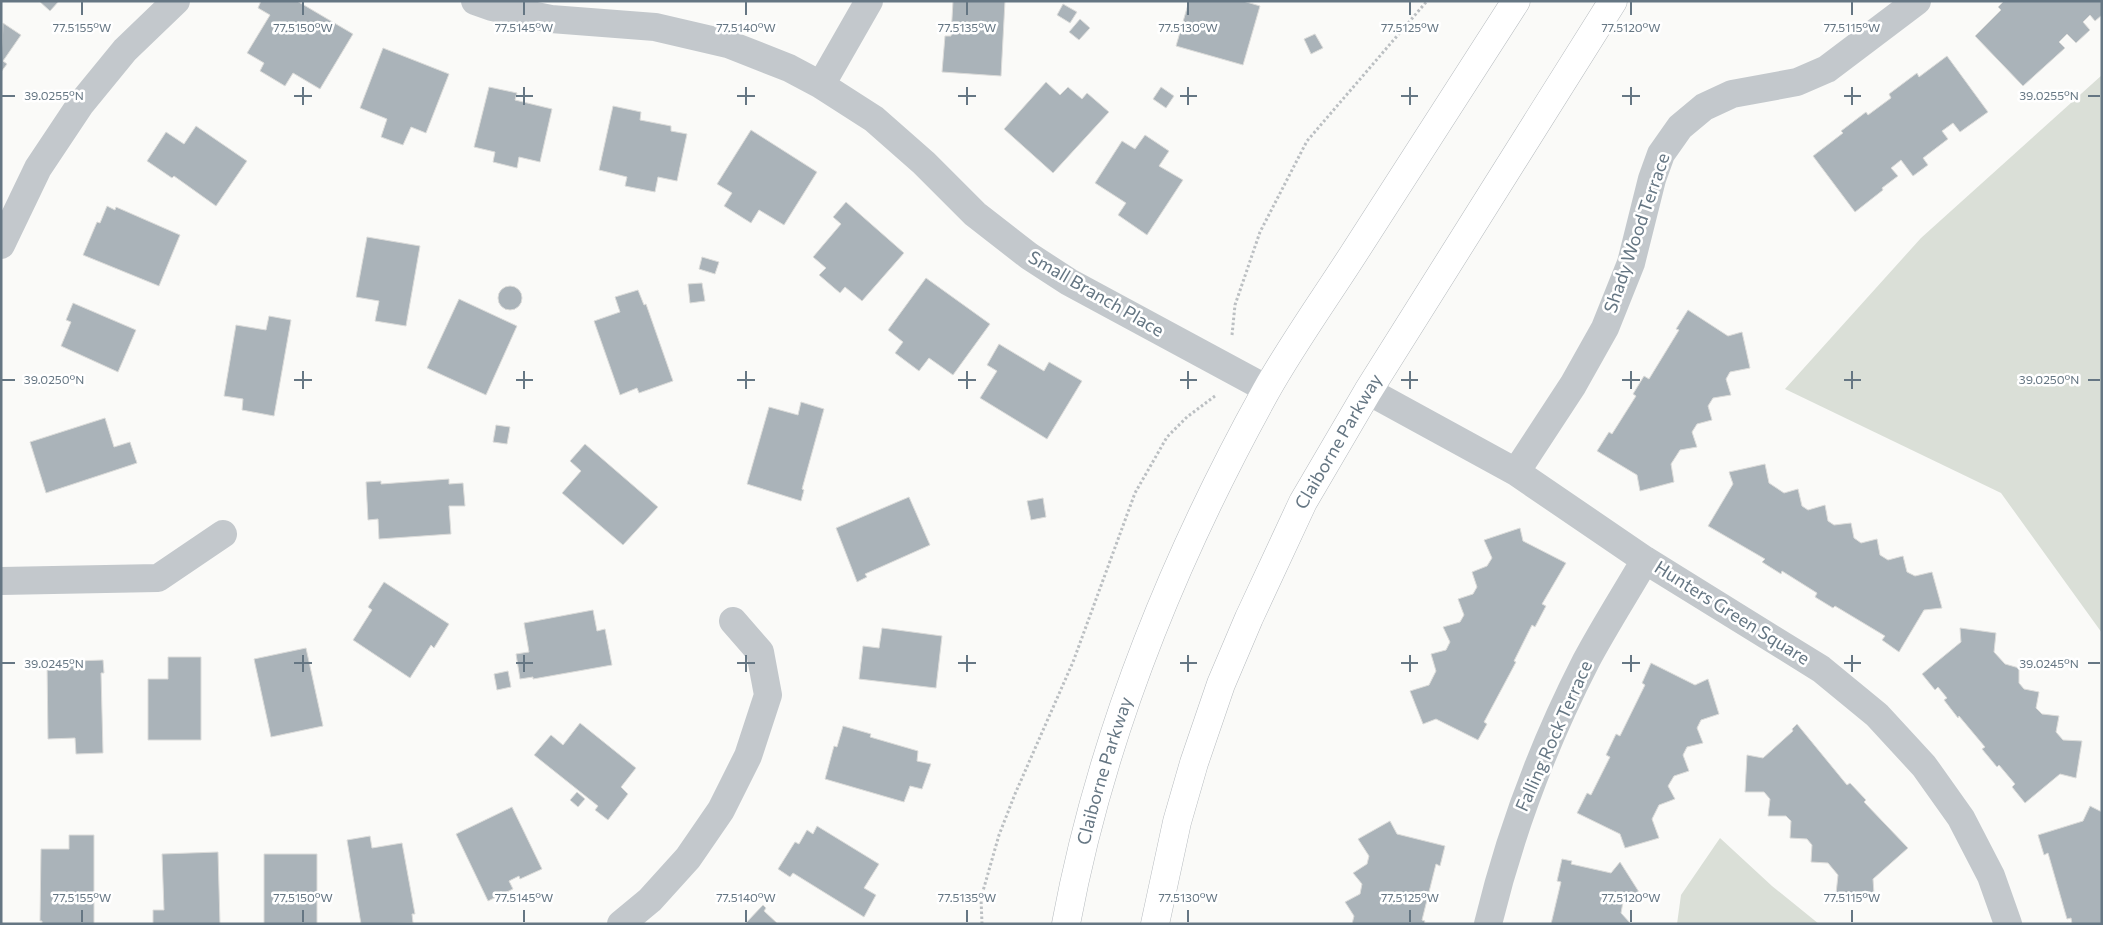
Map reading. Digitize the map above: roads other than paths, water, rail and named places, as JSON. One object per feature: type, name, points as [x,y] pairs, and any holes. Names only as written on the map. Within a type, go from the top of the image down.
[{"type":"main road","name":"Claiborne Parkway","points":[[1066,924],[1088,825],[1113,741],[1152,625],[1203,514],[1267,389],[1516,1]]},
{"type":"main road","name":"Claiborne Parkway","points":[[1155,924],[1177,822],[1194,763],[1221,684],[1249,618],[1304,502],[1368,390],[1613,1]]},
{"type":"street","points":[[1,245],[38,168],[80,105],[125,50],[176,1]]},
{"type":"street","name":"Small Branch Place","points":[[475,1],[492,7],[552,20],[655,27],[728,44],[789,68],[822,85],[874,119],[924,163],[975,214],[1029,256],[1069,282],[1267,389]]},
{"type":"street","points":[[822,85],[869,1]]},
{"type":"street","name":"Shady Wood Terrace","points":[[1516,472],[1574,386],[1605,328],[1631,264],[1658,162],[1661,154],[1680,127],[1704,107],[1732,94],[1797,82],[1827,69],[1917,1]]},
{"type":"street","name":"Hunters Green Square","points":[[1368,390],[1516,472],[1645,560],[1821,669],[1877,715],[1924,766],[1961,818],[1991,876],[2008,924]]},
{"type":"street","points":[[1,581],[158,578],[224,534]]},
{"type":"street","name":"Falling Rock Terrace","points":[[1488,924],[1501,868],[1532,780],[1586,661],[1645,560]]},
{"type":"street","points":[[621,924],[650,900],[688,858],[721,810],[748,756],[768,695],[760,652],[733,621]]}]
